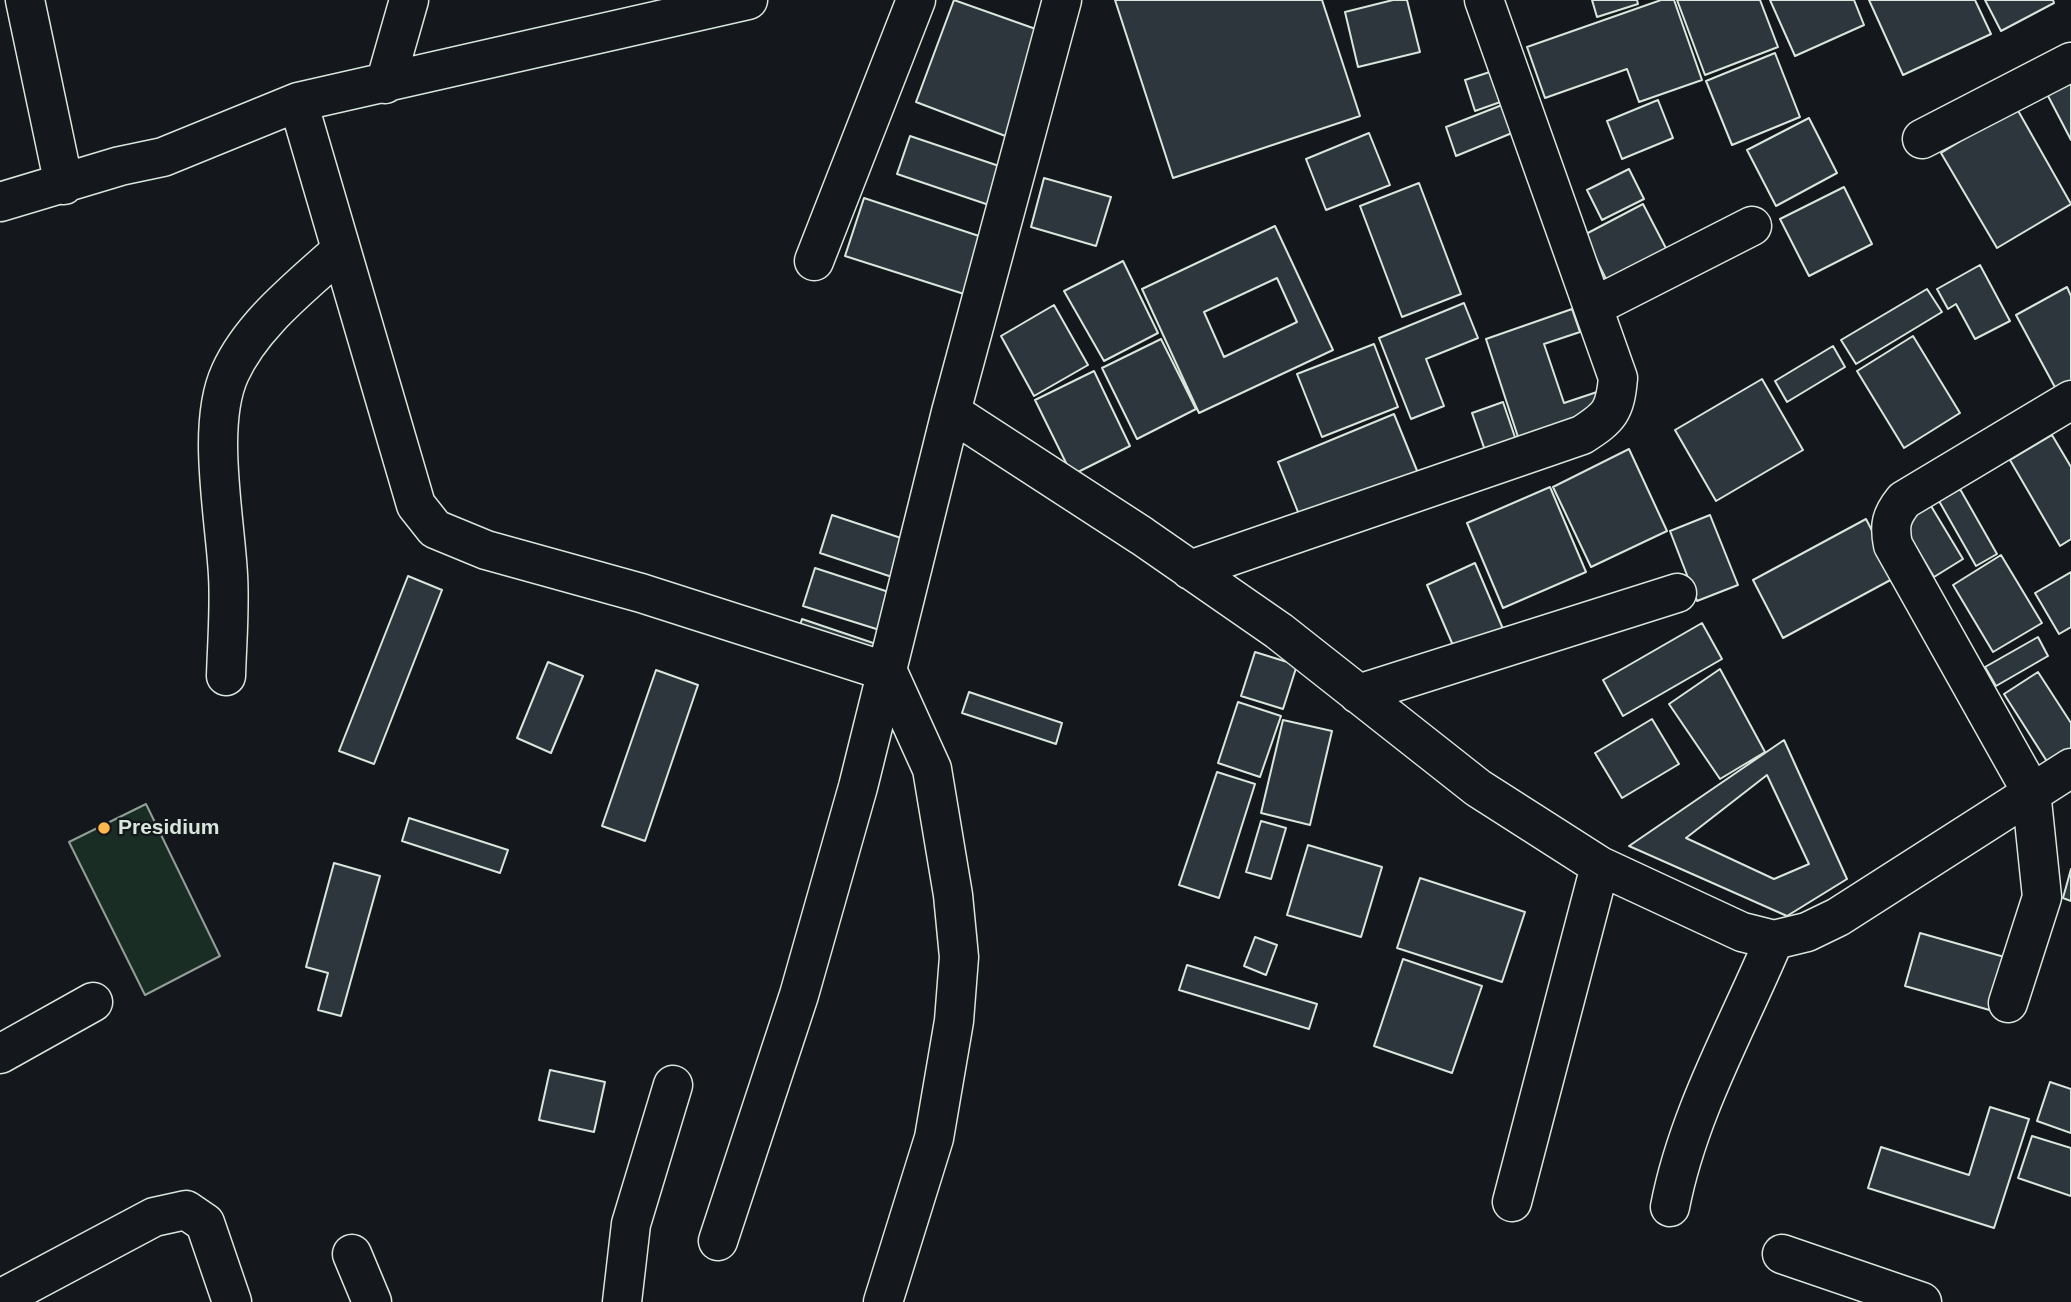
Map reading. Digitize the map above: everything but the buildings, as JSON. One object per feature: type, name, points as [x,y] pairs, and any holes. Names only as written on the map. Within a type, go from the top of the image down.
[{"type":"street","points":[[25,0],[64,185]]},
{"type":"street","points":[[385,83],[409,0]]},
{"type":"street","points":[[0,202],[64,185],[120,166],[163,157],[298,102],[748,0]]},
{"type":"street","points":[[814,261],[916,0]]},
{"type":"street","points":[[718,1241],[799,995],[888,673],[951,412],[1062,0]]},
{"type":"street","points":[[1190,570],[1583,435],[1607,420],[1616,401],[1618,378],[1595,306],[1484,0]]},
{"type":"street","points":[[1922,139],[2071,62]]},
{"type":"street","points":[[298,102],[416,505],[435,529],[486,550],[641,593],[888,673],[932,769],[953,895],[959,957],[954,1021],[934,1138],[883,1302]]},
{"type":"street","points":[[1595,306],[1752,226]]},
{"type":"street","points":[[226,676],[229,578],[217,434],[219,407],[230,373],[258,331],[340,251]]},
{"type":"street","points":[[2008,1003],[2042,897],[2031,791],[1893,545],[1889,526],[1893,513],[1904,500],[2071,400]]},
{"type":"street","points":[[951,412],[1279,631],[1478,788],[1600,866],[1742,932],[1774,940],[1807,932],[1838,917],[2031,791],[2071,768]]},
{"type":"street","points":[[1358,694],[1677,593]]},
{"type":"street","points":[[1512,1202],[1600,866]]},
{"type":"street","points":[[1670,1207],[1677,1170],[1694,1118],[1774,940]]},
{"type":"street","points":[[0,1054],[93,1002]]},
{"type":"street","points":[[622,1302],[631,1224],[673,1085]]},
{"type":"street","points":[[0,1299],[154,1217],[186,1210],[205,1223],[232,1302]]},
{"type":"street","points":[[352,1254],[372,1302]]},
{"type":"street","points":[[1782,1254],[1870,1294],[1922,1302]]},
{"type":"green space","points":[[146,804],[220,956],[145,995],[69,842]]},
{"type":"place","name":"Presidium","points":[[104,828]]}]
